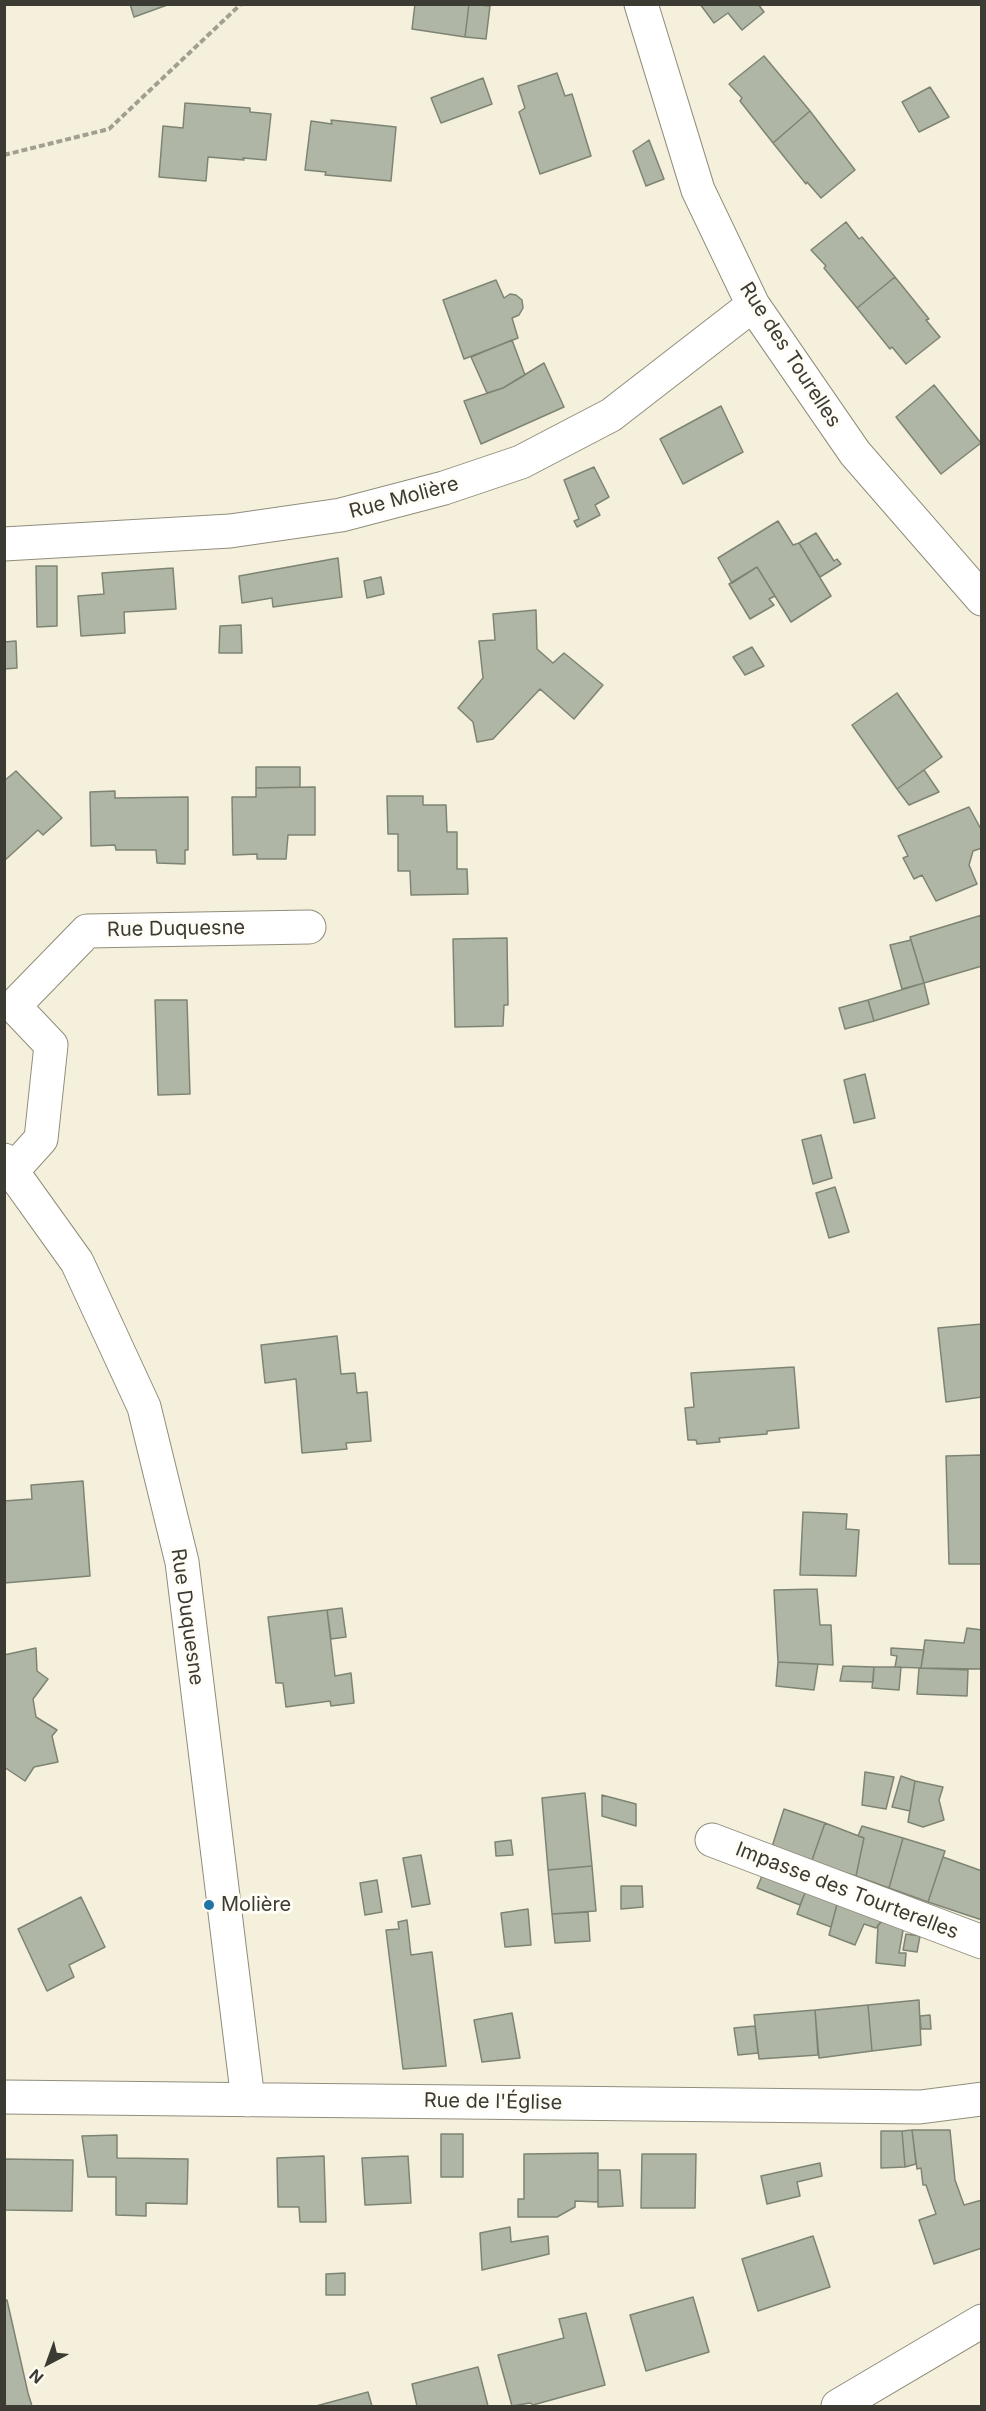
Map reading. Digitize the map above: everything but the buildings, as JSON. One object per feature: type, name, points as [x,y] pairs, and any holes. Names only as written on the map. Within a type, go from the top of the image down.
[{"type":"street","name":"Rue des Tourelles","points":[[641,4],[698,190],[753,305],[855,453],[981,599]]},
{"type":"street","name":"Rue Molière","points":[[4,544],[230,531],[341,515],[444,488],[521,462],[611,415],[753,305]]},
{"type":"street","name":"Rue Duquesne","points":[[248,2100],[182,1562],[144,1407],[77,1262],[8,1165],[41,1139],[51,1045],[14,1006],[87,931],[309,927]]},
{"type":"street","name":"Impasse des Tourterelles","points":[[712,1840],[981,1942]]},
{"type":"street","name":"Rue de l'Église","points":[[4,2097],[920,2107],[981,2098]]},
{"type":"street","points":[[838,2406],[981,2321]]},
{"type":"path","points":[[4,154],[109,129],[241,4]]},
{"type":"place","name":"Molière","points":[[209,1905]]}]
